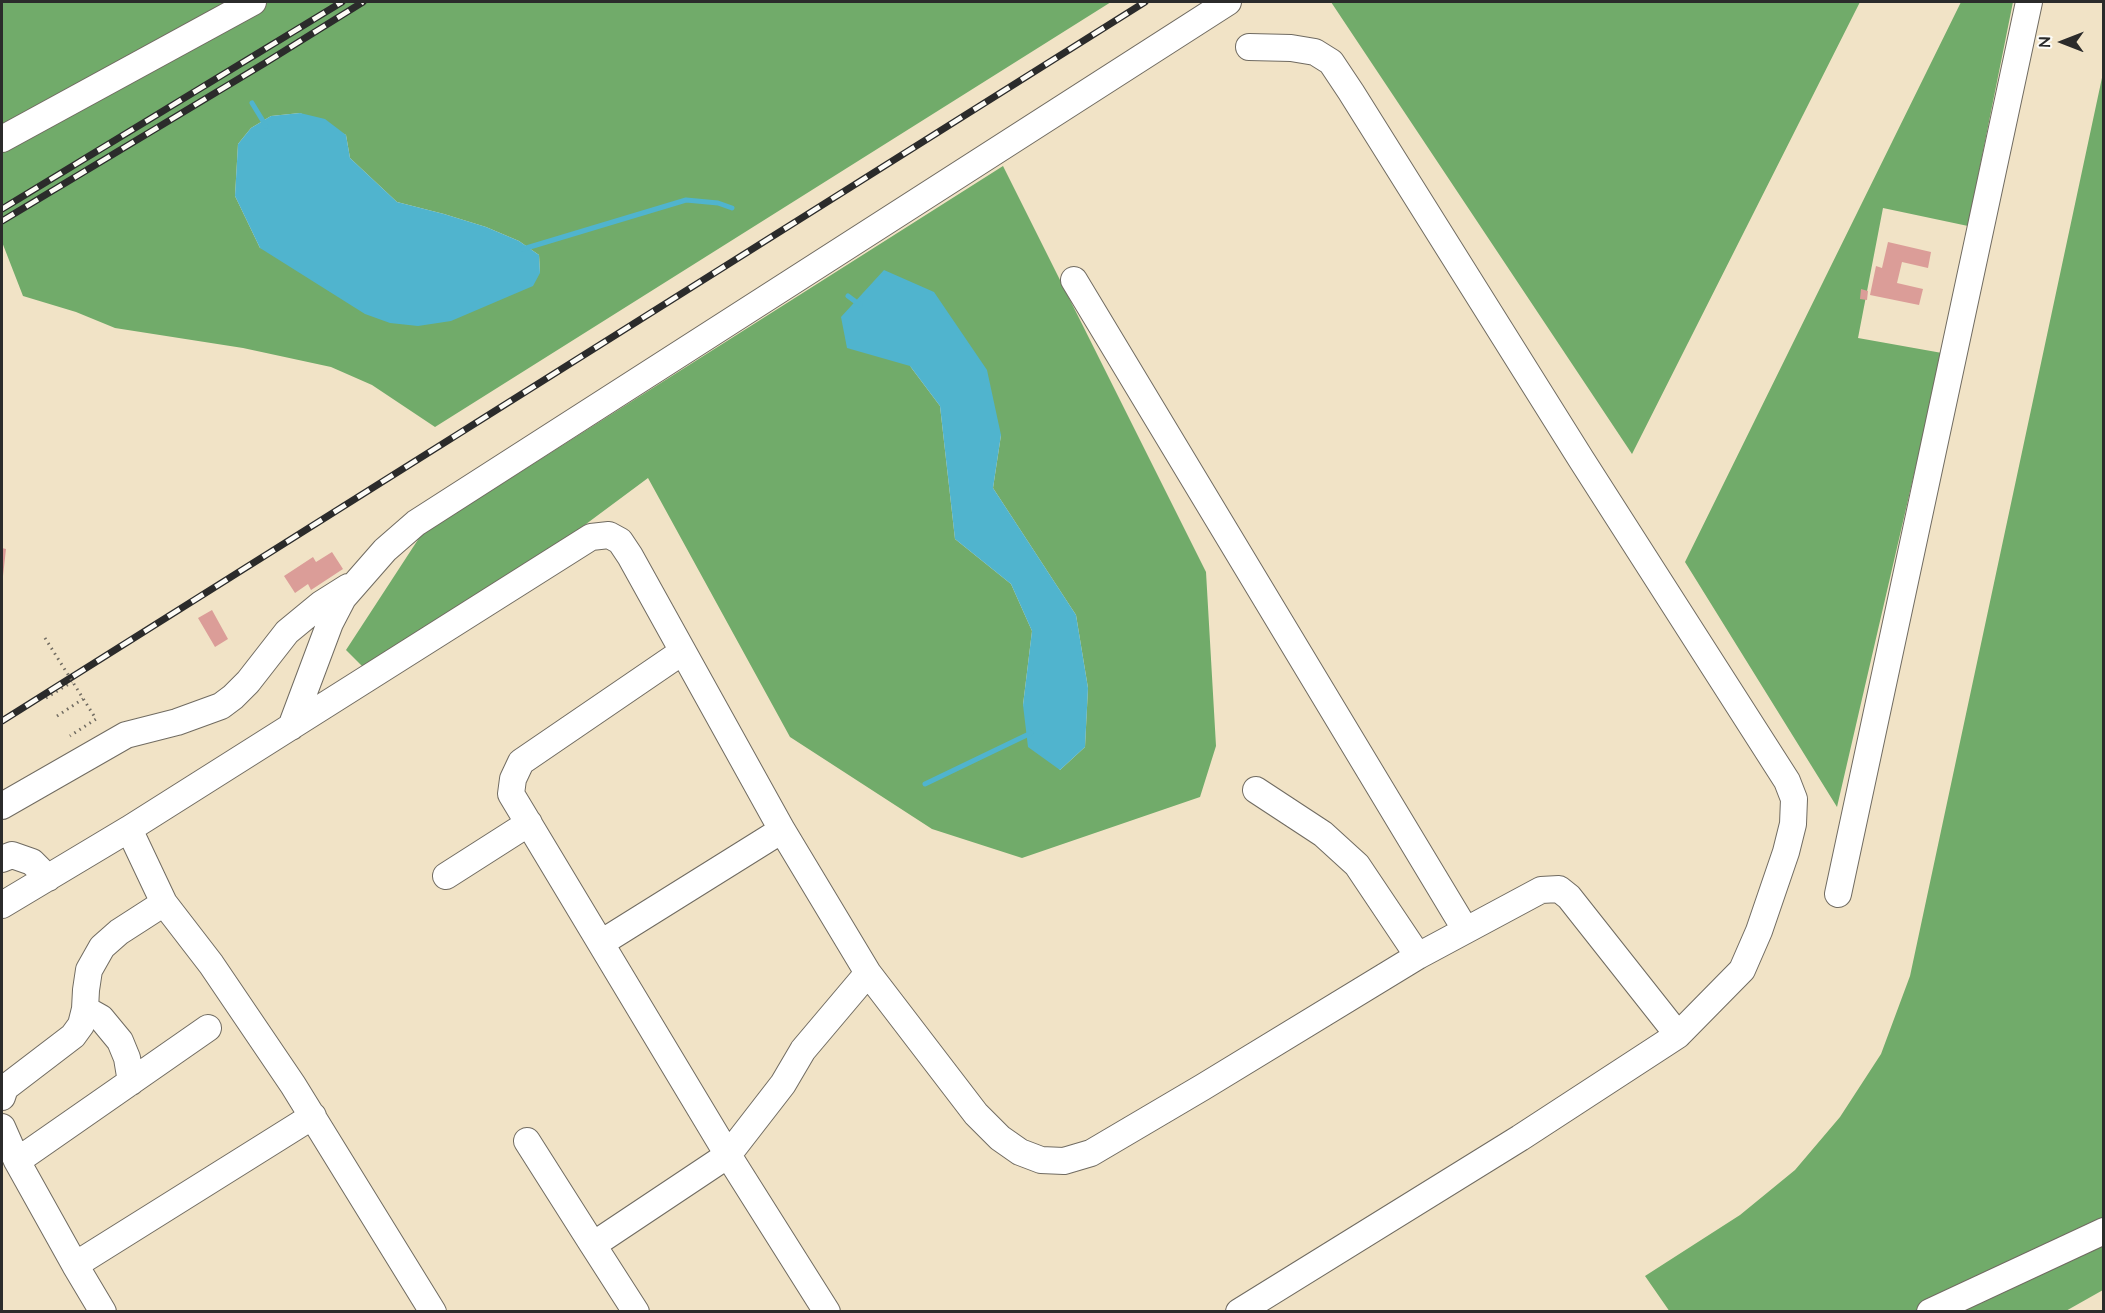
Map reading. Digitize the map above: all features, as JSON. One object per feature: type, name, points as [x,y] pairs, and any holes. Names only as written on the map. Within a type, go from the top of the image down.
[{"type":"lane","points":[[2,139],[253,2]]},
{"type":"lane","points":[[291,726],[330,623],[343,598],[385,550],[416,523],[636,384],[1228,2]]},
{"type":"lane","points":[[1838,894],[2029,2]]},
{"type":"lane","points":[[1239,1311],[1520,1138],[1678,1035],[1742,970],[1759,931],[1793,824],[1794,799],[1787,781],[1331,62],[1315,52],[1291,48],[1249,47]]},
{"type":"lane","points":[[1074,280],[1465,929]]},
{"type":"lane","points":[[2,905],[129,829],[591,537],[609,534],[620,541],[641,576],[782,830],[868,973],[969,1106],[1000,1137],[1020,1152],[1041,1160],[1064,1161],[1091,1153],[1418,956],[1540,890],[1559,889],[1569,897],[1678,1035]]},
{"type":"lane","points":[[2,806],[126,735],[177,722],[221,706],[248,682],[287,632],[303,617],[356,582]]},
{"type":"lane","points":[[682,652],[521,762],[513,779],[511,794],[728,1155],[827,1311]]},
{"type":"lane","points":[[1256,790],[1323,834],[1357,865],[1418,956]]},
{"type":"lane","points":[[446,876],[529,823]]},
{"type":"lane","points":[[129,829],[164,903],[211,964],[293,1085],[433,1311]]},
{"type":"lane","points":[[601,943],[782,830]]},
{"type":"lane","points":[[2,859],[12,855],[32,862],[48,878]]},
{"type":"lane","points":[[2,1097],[5,1088],[73,1036],[81,1025],[86,1009],[89,970],[102,946],[119,932],[164,903]]},
{"type":"lane","points":[[593,1245],[728,1155],[783,1084],[803,1050],[868,973]]},
{"type":"lane","points":[[86,1009],[101,1018],[120,1041],[127,1058],[131,1082]]},
{"type":"lane","points":[[17,1161],[208,1028]]},
{"type":"lane","points":[[75,1265],[313,1116]]},
{"type":"lane","points":[[2,1127],[17,1161],[103,1311]]},
{"type":"lane","points":[[527,1142],[636,1311]]},
{"type":"lane","points":[[1930,1311],[2103,1231]]},
{"type":"path","points":[[45,638],[96,719],[70,736]]},
{"type":"path","points":[[46,698],[72,682]]},
{"type":"path","points":[[57,716],[83,699]]},
{"type":"green space","points":[[2,2],[1111,2],[435,427],[372,385],[331,367],[243,348],[115,328],[76,312],[23,296],[2,242]],"holes":[[[300,113],[346,135],[350,158],[397,202],[486,227],[519,241],[539,255],[540,273],[260,248],[235,196],[238,144],[251,128],[271,116]]]},
{"type":"green space","points":[[1331,2],[1860,2],[1632,454]]},
{"type":"green space","points":[[1961,2],[2013,2],[1968,226],[1883,208],[1858,338],[1942,353],[1837,807],[1685,562]]},
{"type":"green space","points":[[2103,73],[2103,1290],[2064,1312],[1670,1312],[1645,1276],[1740,1215],[1795,1170],[1840,1117],[1881,1054],[1910,976]]},
{"type":"green space","points":[[1003,166],[1206,572],[1216,746],[1200,797],[1022,858],[932,829],[790,737],[648,478],[376,680],[346,650],[421,535]],"holes":[[[910,366],[1001,435],[993,488],[1076,615],[1088,688],[1085,747],[1060,770],[1023,705],[1032,631],[1011,584],[955,539],[940,406]]]},
{"type":"water","points":[[300,113],[325,119],[346,135],[350,158],[397,202],[486,227],[519,241],[539,255],[540,273],[533,286],[451,321],[418,326],[390,323],[365,314],[260,248],[235,196],[238,144],[251,128],[271,116]]},
{"type":"water","points":[[884,270],[934,292],[987,370],[1001,435],[993,488],[1076,615],[1088,688],[1085,747],[1060,770],[1028,747],[1023,705],[1032,631],[1011,584],[955,539],[940,406],[910,366],[847,348],[841,317]]},
{"type":"building","points":[[1888,242],[1931,252],[1928,268],[1902,262],[1897,283],[1923,289],[1919,305],[1870,295],[1876,266],[1882,268]]},
{"type":"building","points":[[1861,289],[1868,291],[1867,300],[1860,299]]},
{"type":"building","points":[[2,548],[6,549],[3,576],[2,576]]},
{"type":"building","points":[[332,552],[343,569],[311,590],[308,584],[295,593],[284,576],[313,557],[316,562]]},
{"type":"building","points":[[212,610],[228,639],[215,647],[198,618]]},
{"type":"waterway","points":[[252,103],[266,126]]},
{"type":"waterway","points":[[523,249],[686,200],[718,203],[732,208]]},
{"type":"waterway","points":[[848,296],[860,305]]},
{"type":"waterway","points":[[925,784],[1031,733]]},
{"type":"railway","points":[[2,209],[342,2]]},
{"type":"railway","points":[[2,221],[363,2]]},
{"type":"railway","points":[[2,721],[1145,2]]}]
